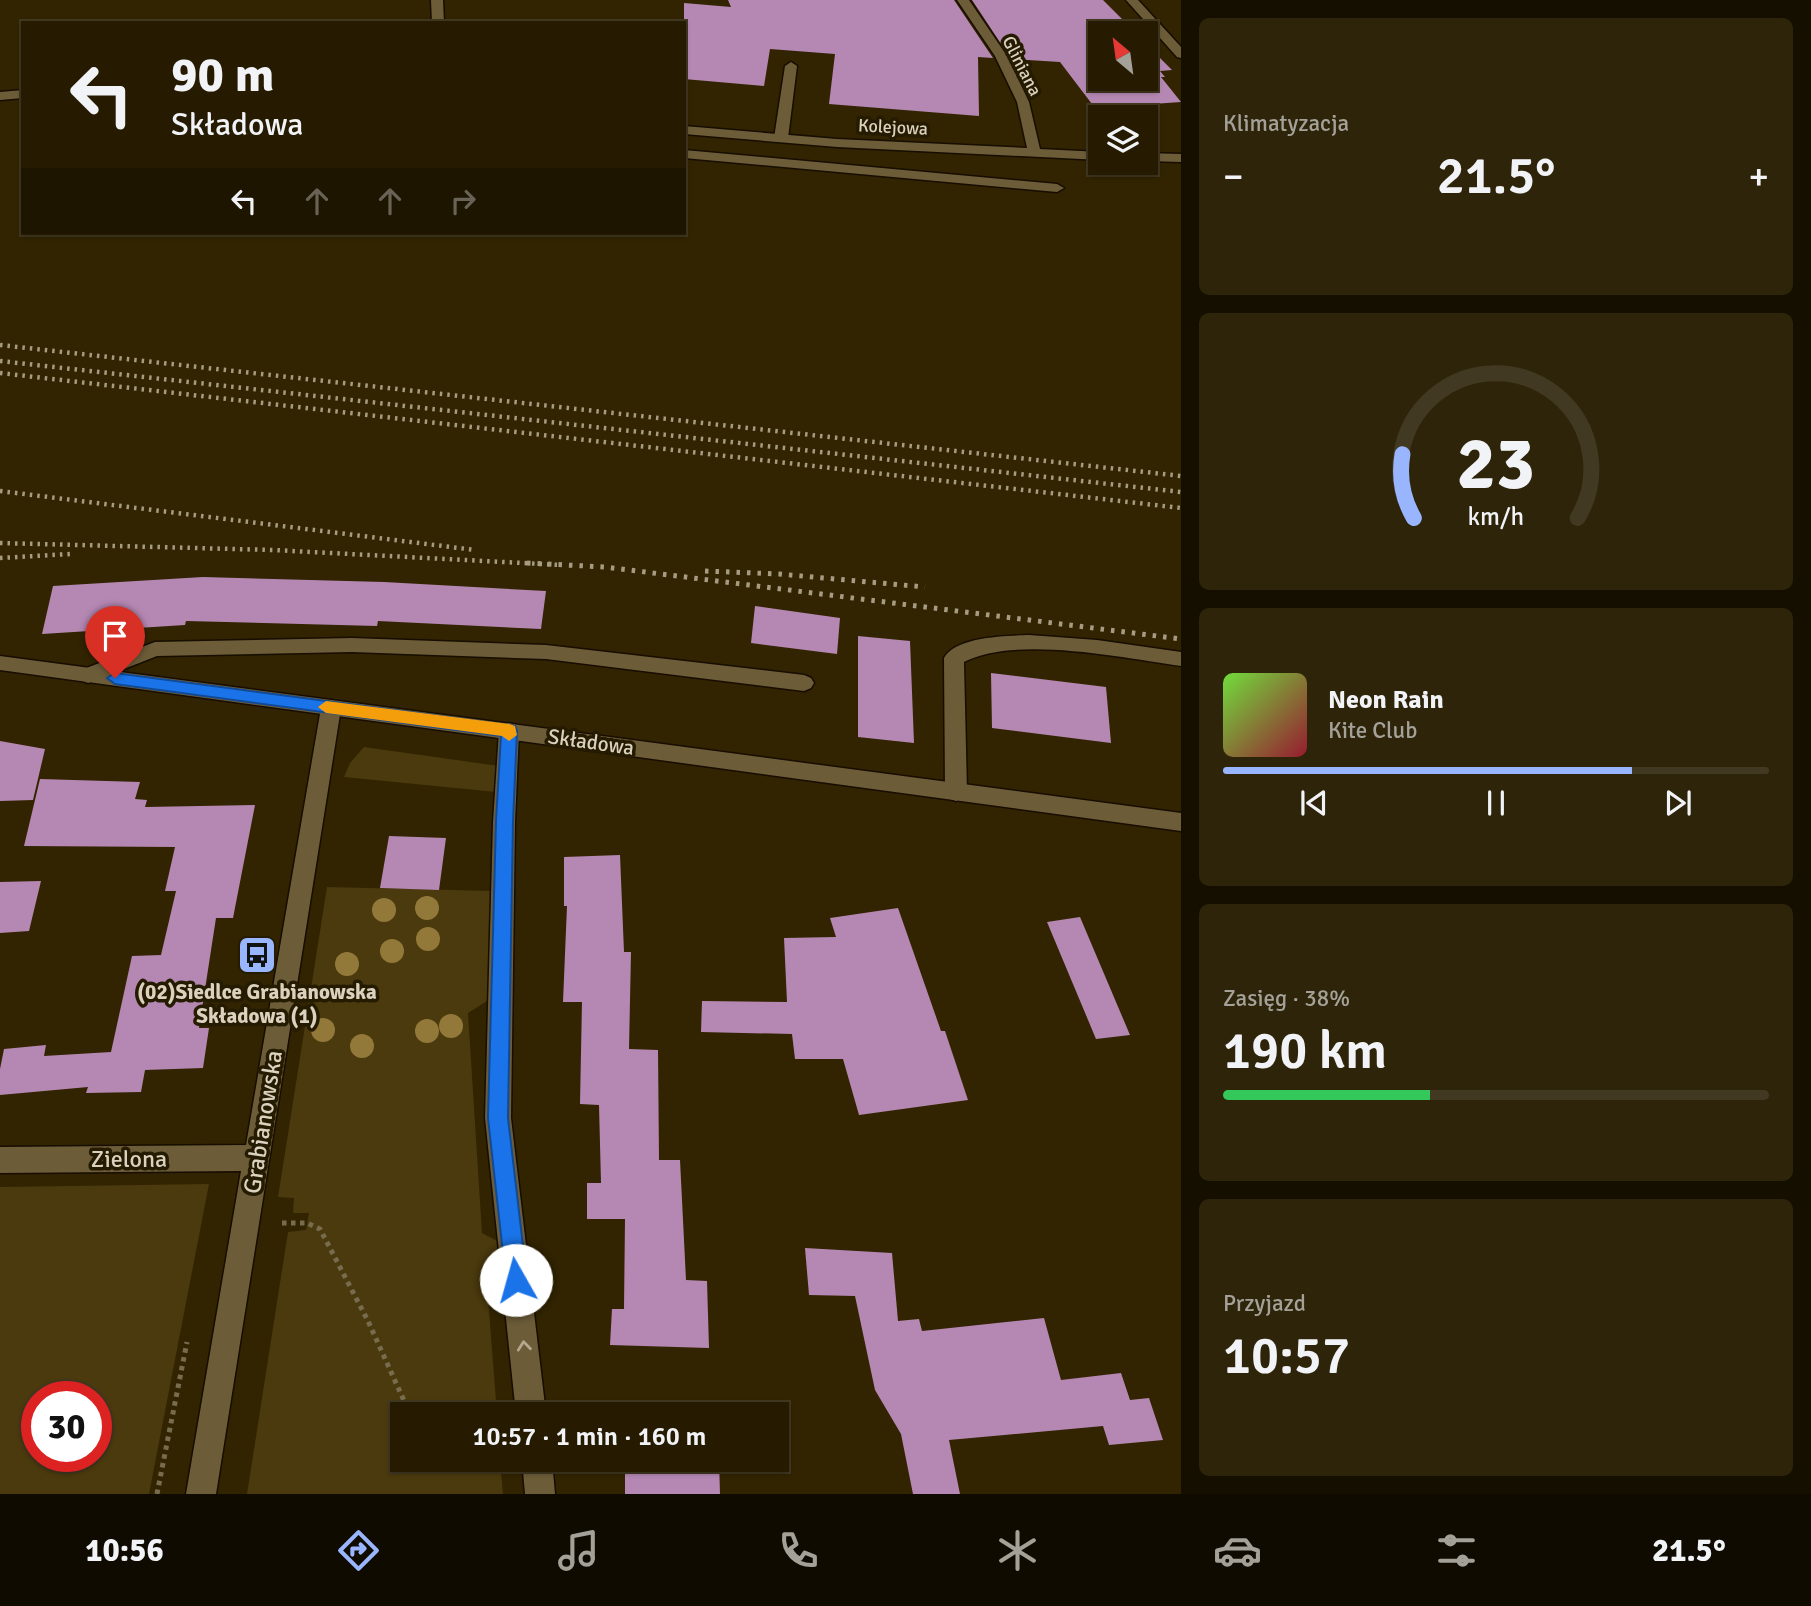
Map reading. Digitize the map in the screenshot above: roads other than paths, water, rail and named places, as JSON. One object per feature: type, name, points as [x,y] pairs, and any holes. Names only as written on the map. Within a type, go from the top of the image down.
[{"type":"street","points":[[437,0],[438,21]]},
{"type":"street","name":"Gliniana","points":[[963,0],[1001,56],[1018,91],[1035,154]]},
{"type":"street","points":[[1132,0],[1181,54]]},
{"type":"street","points":[[781,138],[791,66]]},
{"type":"street","points":[[0,96],[21,94]]},
{"type":"street","name":"Kolejowa","points":[[686,130],[1088,156]]},
{"type":"street","points":[[686,154],[1057,188]]},
{"type":"street","points":[[1158,157],[1181,158]]},
{"type":"street","points":[[956,792],[954,658],[962,650],[984,644],[1063,644],[1181,659]]},
{"type":"street","points":[[88,675],[155,649],[352,645],[546,652],[804,683]]},
{"type":"street","name":"Składowa","points":[[0,663],[1181,822]]},
{"type":"street","name":"Grabianowska","points":[[201,1494],[331,708]]},
{"type":"street","points":[[509,731],[504,821],[498,1118],[530,1402]]},
{"type":"street","name":"Zielona","points":[[0,1160],[257,1158]]},
{"type":"street","points":[[538,1472],[540,1494]]},
{"type":"railway","points":[[0,345],[1181,476]]},
{"type":"railway","points":[[0,361],[1181,492]]},
{"type":"railway","points":[[0,373],[1181,508]]},
{"type":"railway","points":[[0,491],[475,550]]},
{"type":"railway","points":[[0,543],[273,550],[561,565]]},
{"type":"railway","points":[[0,558],[70,554]]},
{"type":"railway","points":[[527,563],[605,567],[1181,639]]},
{"type":"railway","points":[[705,571],[779,574],[925,587]]},
{"type":"place","name":"(02)Siedlce Grabianowska Składowa (1)","points":[[257,955]]}]
